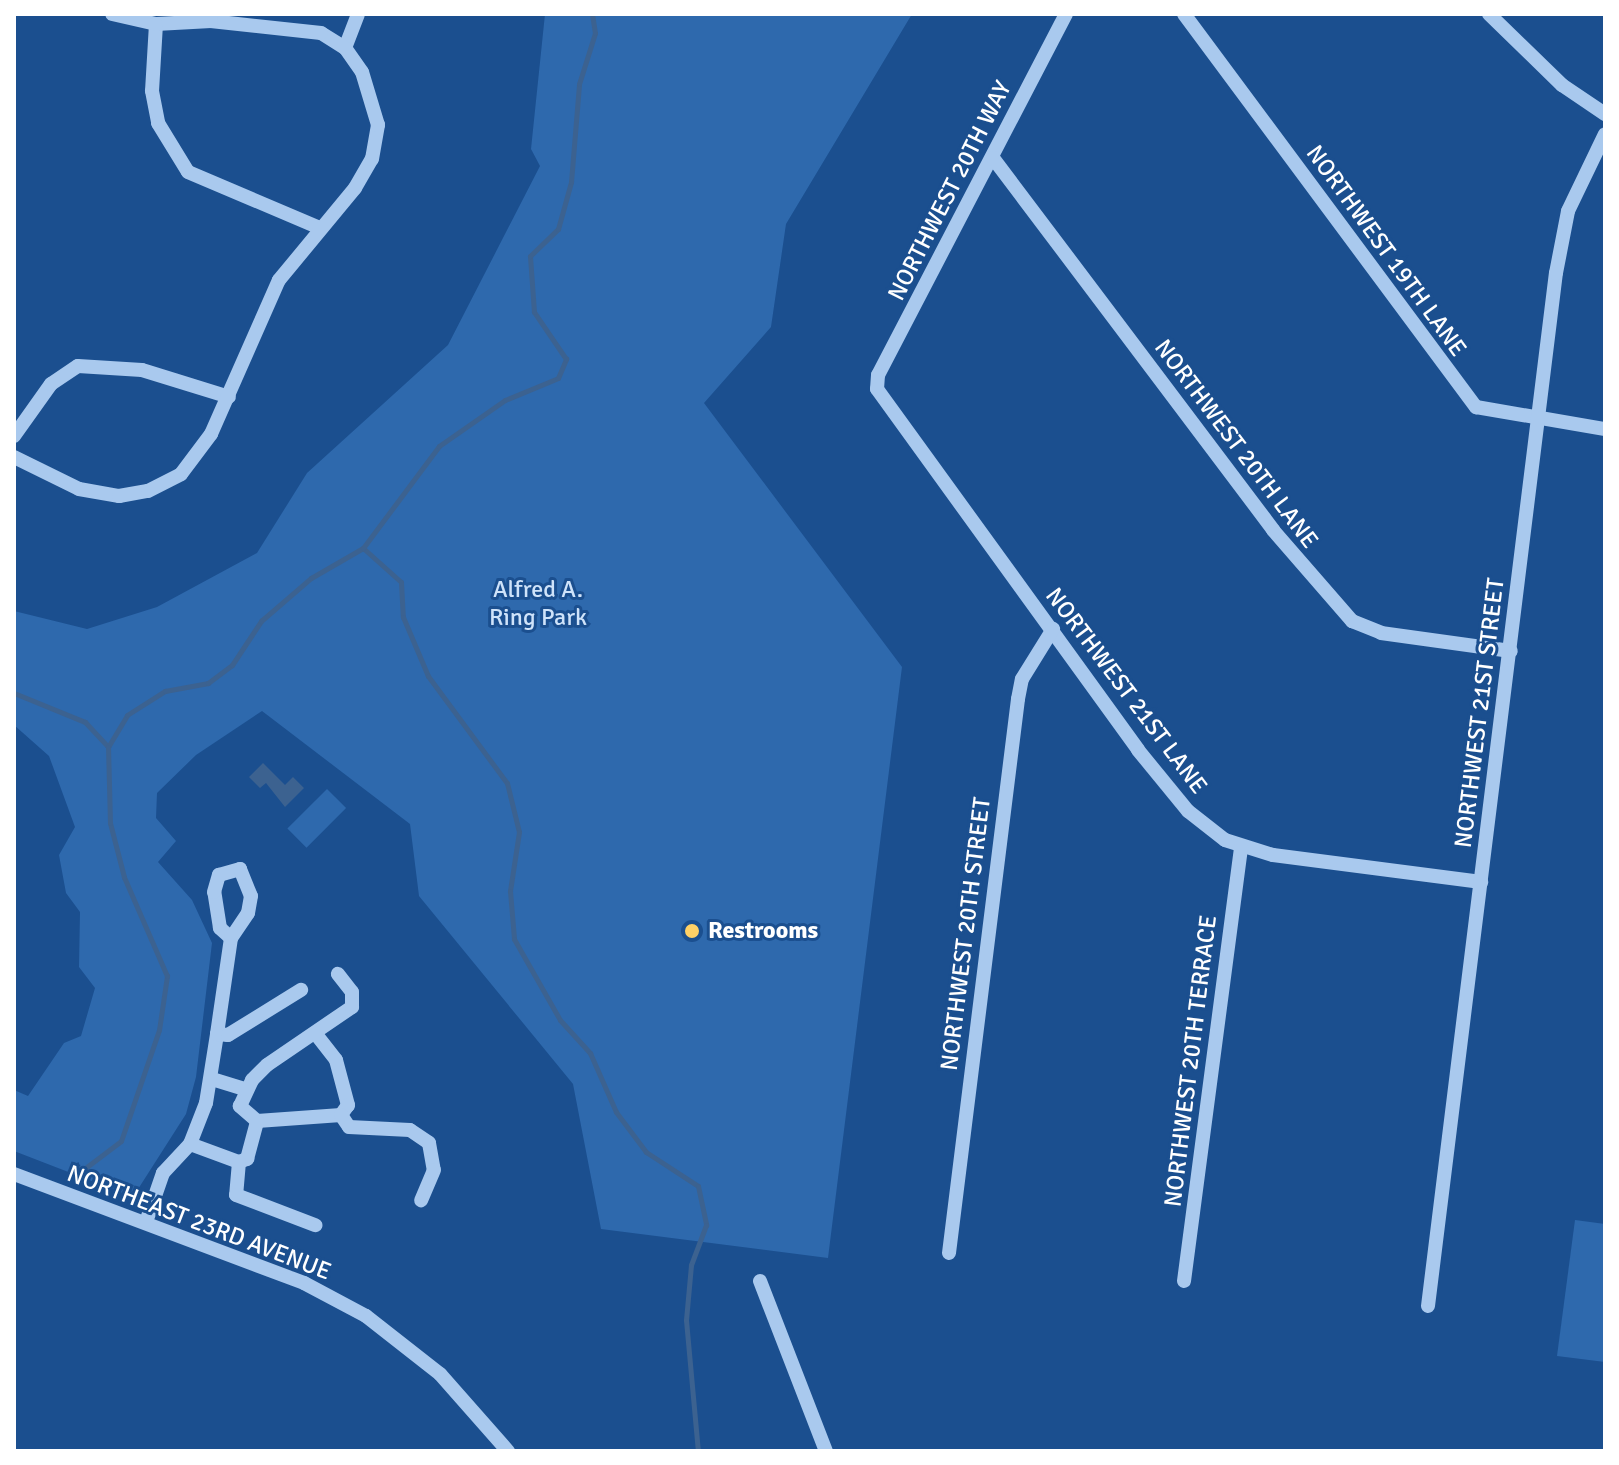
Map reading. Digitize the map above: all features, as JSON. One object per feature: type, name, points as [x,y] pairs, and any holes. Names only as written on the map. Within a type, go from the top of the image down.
[{"type":"street","points":[[14,457],[79,489],[119,496],[148,491],[181,474],[211,434],[279,280],[372,159],[378,125],[362,72],[345,48],[321,33],[276,27],[156,24],[112,14]]},
{"type":"street","points":[[345,48],[358,14]]},
{"type":"street","name":"NORTHWEST 20TH WAY","points":[[877,389],[878,375],[1066,14]]},
{"type":"street","name":"NORTHWEST 19TH LANE","points":[[1184,14],[1476,407],[1539,421],[1605,429]]},
{"type":"street","points":[[1489,14],[1562,85],[1605,114]]},
{"type":"street","points":[[156,24],[152,91],[158,123],[188,172],[320,228]]},
{"type":"street","name":"NORTHWEST 21ST STREET","points":[[1428,1306],[1568,211],[1605,134]]},
{"type":"street","name":"NORTHWEST 20TH LANE","points":[[993,158],[1273,530],[1352,621],[1393,636],[1511,651]]},
{"type":"street","points":[[14,436],[51,384],[78,366],[142,370],[229,397]]},
{"type":"street","name":"NORTHWEST 21ST LANE","points":[[877,389],[1188,811],[1241,847],[1481,882]]},
{"type":"street","name":"NORTHWEST 20TH STREET","points":[[949,1253],[1018,699],[1022,679],[1053,629]]},
{"type":"street","name":"NORTHWEST 20TH TERRACE","points":[[1184,1281],[1241,847]]},
{"type":"street","points":[[146,1222],[163,1173],[190,1144],[212,1079],[231,938]]},
{"type":"street","points":[[338,974],[352,992],[352,1007],[267,1065],[244,1089],[240,1106],[257,1121],[341,1115]]},
{"type":"street","points":[[217,1034],[228,1035],[301,990]]},
{"type":"street","points":[[315,1033],[344,1081],[348,1105],[341,1115]]},
{"type":"street","points":[[212,1079],[244,1089]]},
{"type":"street","points":[[341,1115],[349,1127],[410,1130],[429,1143],[434,1170],[421,1200]]},
{"type":"street","points":[[190,1144],[239,1162],[247,1159],[257,1121]]},
{"type":"street","points":[[239,1162],[236,1195],[315,1225]]},
{"type":"street","name":"NORTHEAST 23RD AVENUE","points":[[19,1178],[146,1222],[304,1283],[366,1316],[464,1399],[508,1451]]},
{"type":"street","points":[[760,1281],[826,1451]]},
{"type":"green space","name":"Alfred A. Ring Park","points":[[545,14],[912,14],[786,224],[771,327],[704,403],[902,667],[828,1258],[601,1229],[573,1084],[419,896],[410,824],[262,711],[196,755],[157,793],[156,818],[176,841],[158,862],[192,900],[212,943],[196,1077],[186,1114],[133,1197],[14,1151],[14,1090],[28,1096],[64,1043],[81,1036],[95,988],[79,967],[80,912],[66,893],[59,855],[75,827],[49,756],[14,725],[14,611],[87,629],[157,607],[257,553],[307,473],[448,345],[540,166],[531,149]]},
{"type":"green space","points":[[327,789],[346,808],[306,848],[287,829]]},
{"type":"green space","points":[[1575,1220],[1605,1224],[1605,1362],[1557,1356]]},
{"type":"shaded area","points":[[263,763],[285,785],[293,777],[304,788],[285,807],[266,783],[260,788],[249,777]]},
{"type":"waterway","points":[[108,747],[127,715],[165,691],[208,683],[232,665],[261,621],[311,578],[363,548],[439,446],[505,400],[558,378],[566,359],[534,312],[530,256],[558,229],[571,182],[579,84],[595,33],[592,14]]},
{"type":"waterway","points":[[363,548],[401,582],[403,617],[428,676],[507,783],[519,832],[510,891],[514,939],[560,1020],[590,1053],[616,1112],[646,1152],[698,1186],[706,1225],[691,1265],[686,1320],[698,1451]]},
{"type":"waterway","points":[[14,693],[85,722],[108,747]]},
{"type":"waterway","points":[[76,1175],[121,1141],[159,1030],[167,976],[124,877],[110,823],[108,747]]},
{"type":"place","name":"Restrooms","points":[[692,931]]}]
